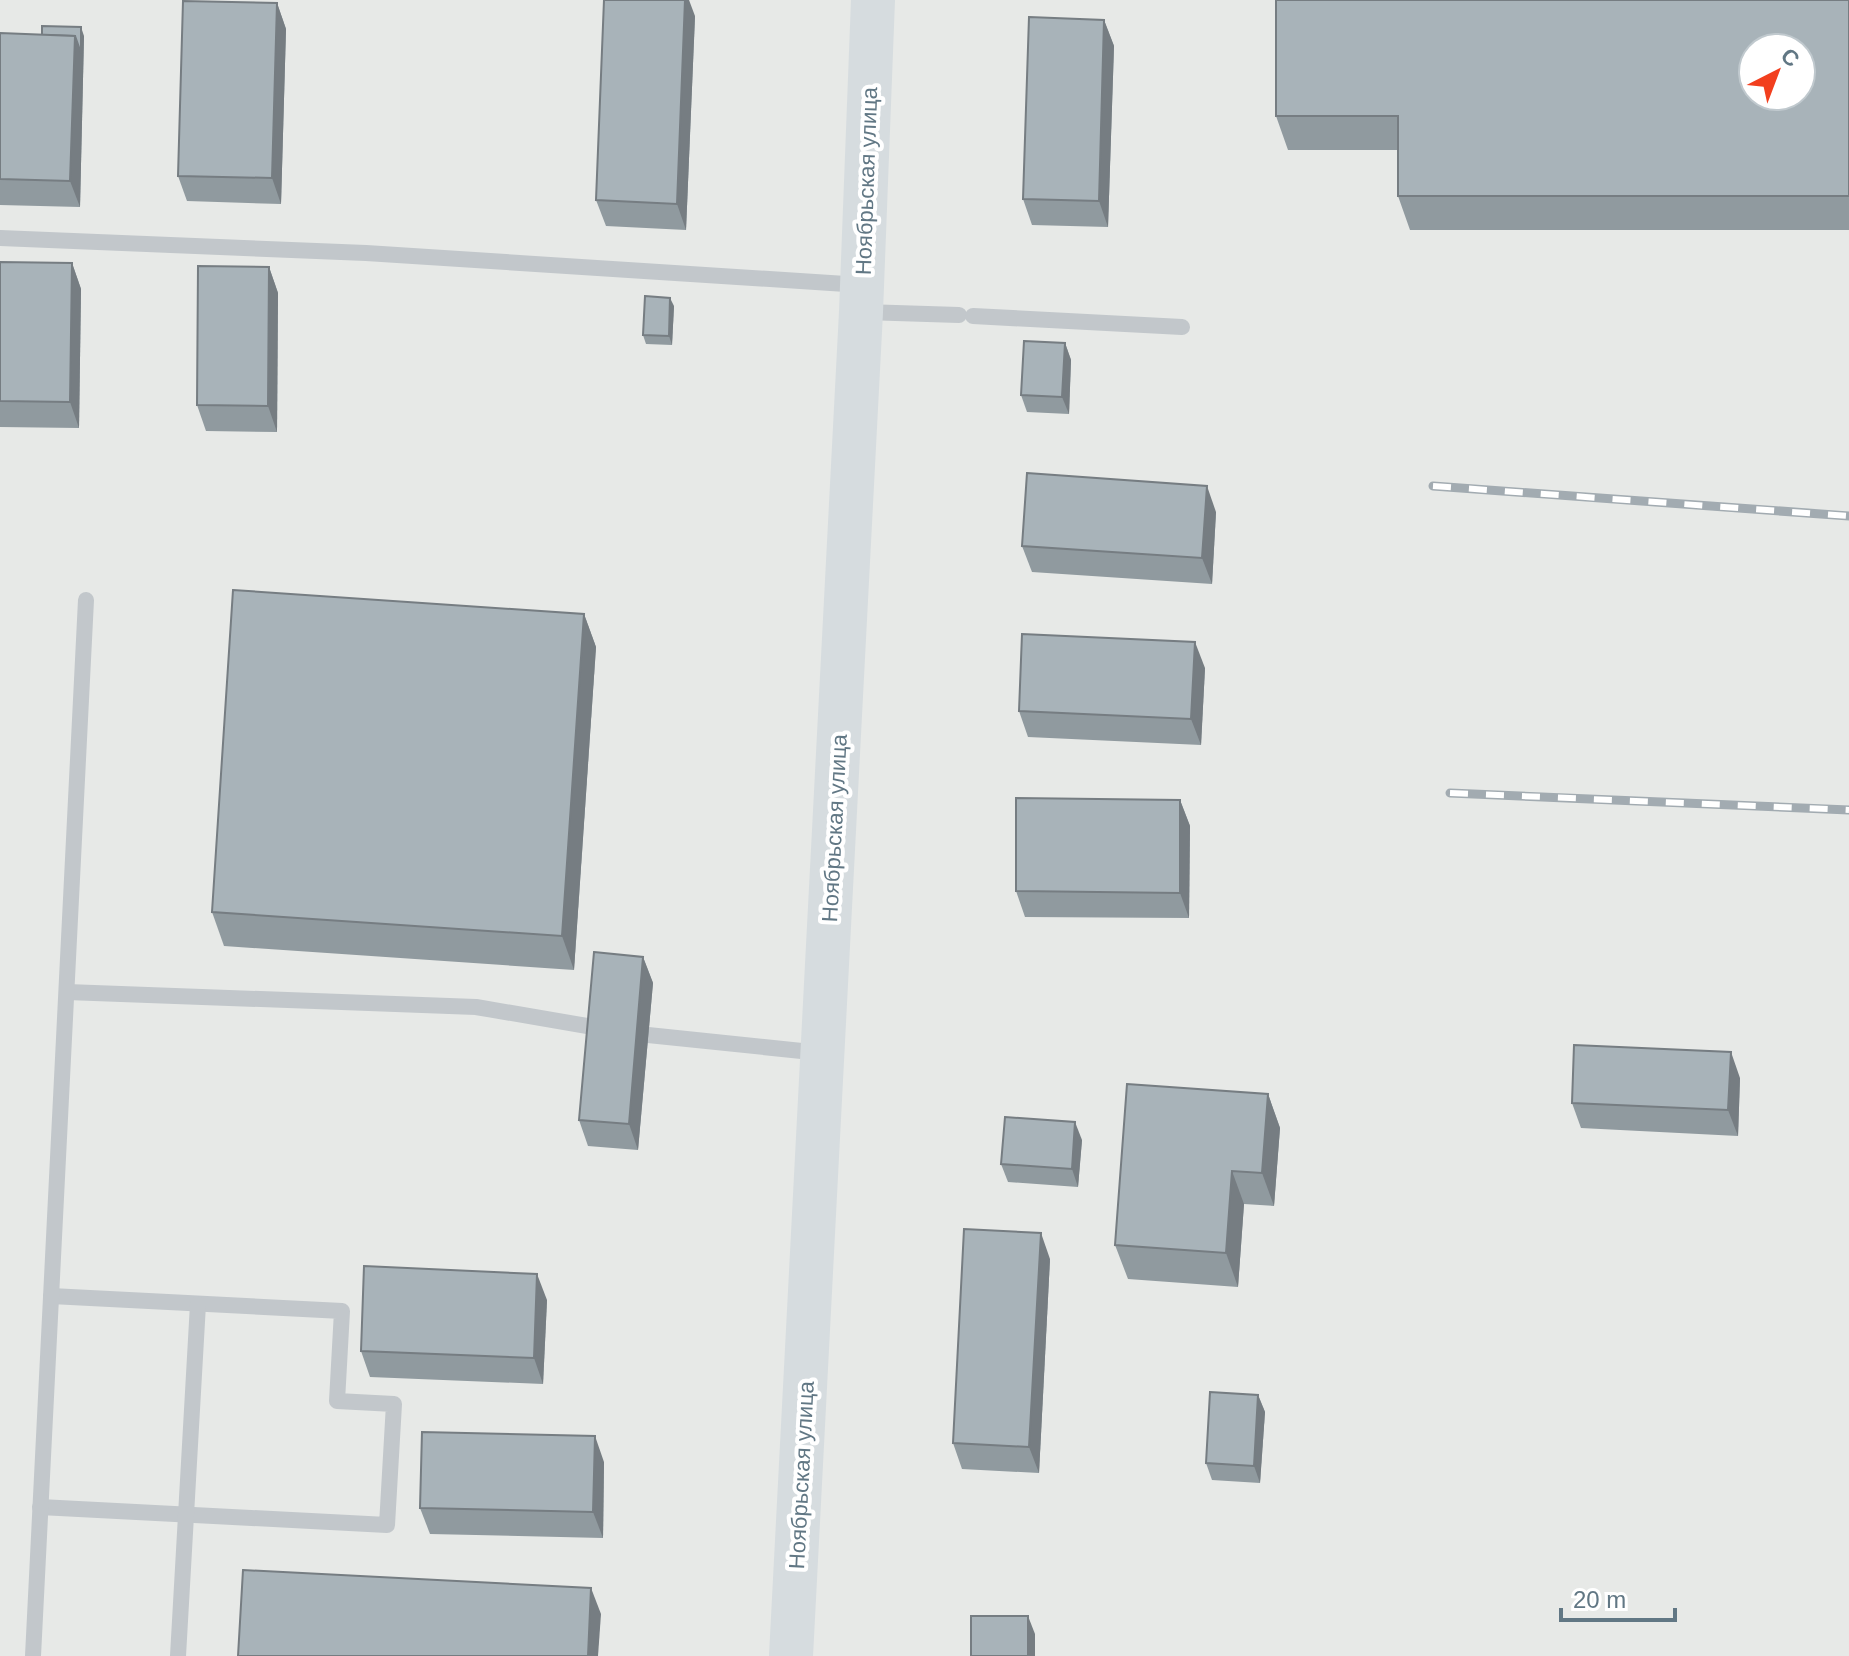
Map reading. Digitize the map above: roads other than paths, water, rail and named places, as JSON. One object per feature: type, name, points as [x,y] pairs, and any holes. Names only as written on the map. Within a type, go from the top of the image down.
[{"type":"main road","name":"Ноябрьская улица","points":[[791,1656],[862,299],[873,0]]},
{"type":"lane","points":[[0,238],[366,253],[862,299],[966,315],[1182,327]]},
{"type":"lane","points":[[33,1656],[86,600]]},
{"type":"lane","points":[[67,992],[476,1007],[599,1028]]},
{"type":"lane","points":[[648,1035],[823,1053]]},
{"type":"lane","points":[[40,1507],[387,1525],[394,1404],[337,1401],[342,1311],[51,1296]]},
{"type":"lane","points":[[178,1656],[198,1304]]},
{"type":"railway","points":[[1433,486],[1849,516]]},
{"type":"railway","points":[[1450,793],[1849,810]]}]
